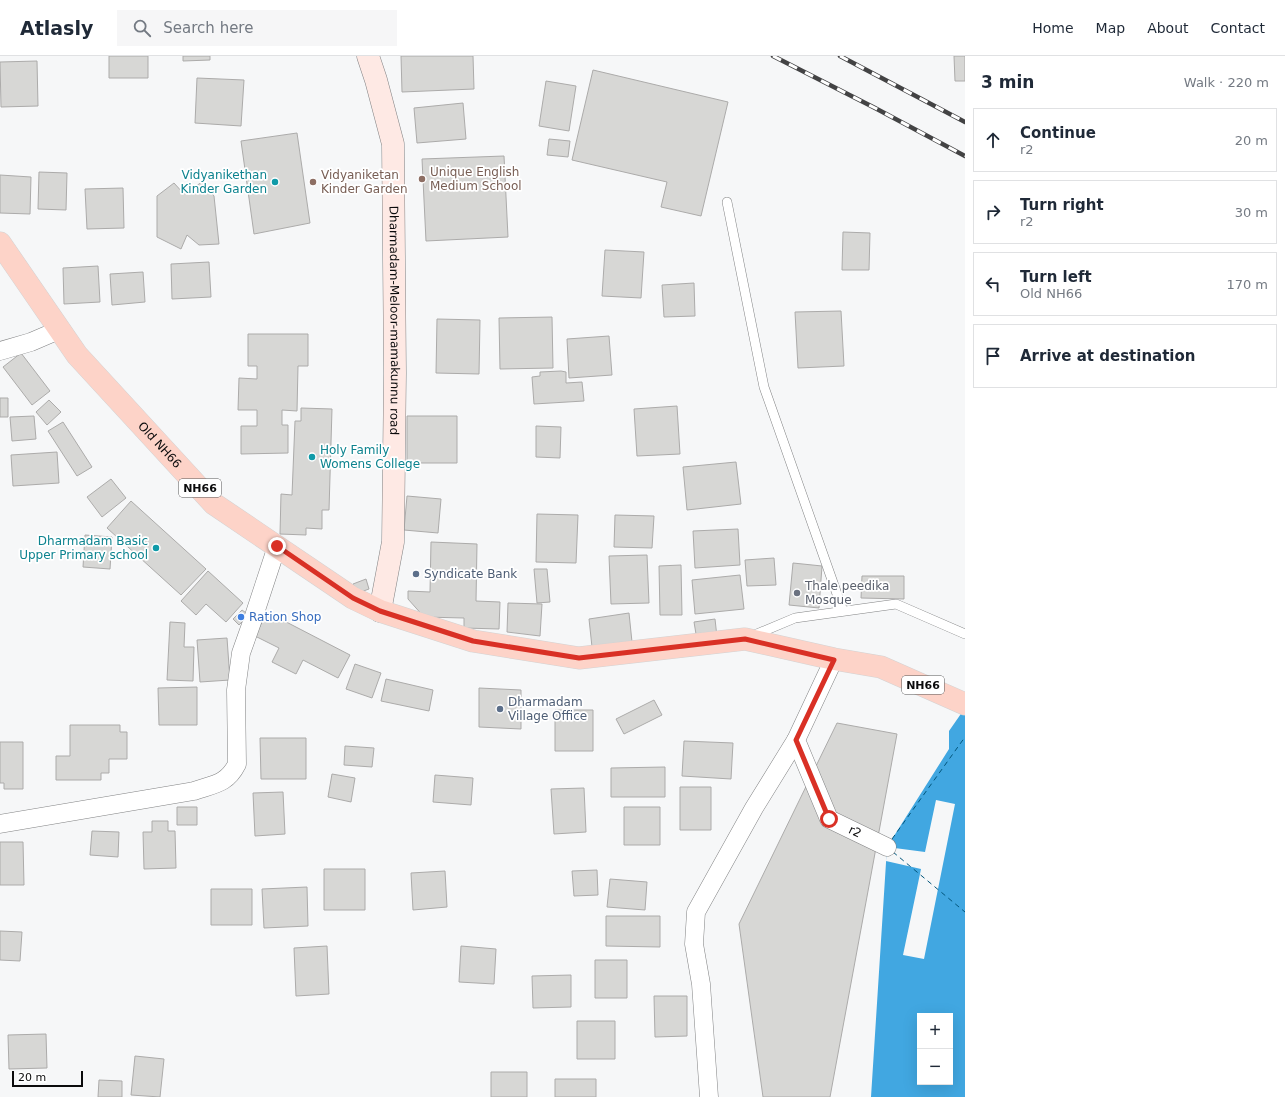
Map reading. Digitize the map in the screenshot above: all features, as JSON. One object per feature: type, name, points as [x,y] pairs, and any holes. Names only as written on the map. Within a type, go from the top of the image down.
[{"type":"main road","name":"Dharmadam-Meloor-mamakunnu road","points":[[368,56],[393,144],[395,373],[393,542],[380,611]]},
{"type":"main road","name":"Old NH66","points":[[0,243],[59,330],[78,355],[214,504],[353,598],[380,611],[473,641],[579,658],[745,639],[834,660],[881,666],[965,704]]},
{"type":"street","points":[[0,351],[31,342],[59,330]]},
{"type":"street","points":[[0,824],[194,791],[222,782],[231,775],[237,764],[236,690],[241,653],[277,546]]},
{"type":"street","points":[[709,1097],[701,984],[694,944],[696,912],[754,808],[796,740],[834,660]]},
{"type":"street","name":"r2","points":[[796,740],[829,819],[887,847]]},
{"type":"lane","points":[[728,202],[764,387],[843,611]]},
{"type":"lane","points":[[745,639],[795,618],[896,604],[965,634]]},
{"type":"water","points":[[965,708],[965,1097],[871,1097],[887,847],[949,749],[949,731]]},
{"type":"pier","points":[[936,800],[955,804],[924,959],[903,955],[921,869],[886,861],[887,847],[925,852]]},
{"type":"building","points":[[109,56],[148,56],[148,78],[109,78]]},
{"type":"building","points":[[183,56],[210,56],[210,60],[183,61]]},
{"type":"building","points":[[401,56],[473,56],[474,89],[402,92]]},
{"type":"building","points":[[954,56],[965,56],[965,81],[955,81]]},
{"type":"building","points":[[37,61],[38,106],[1,107],[0,62]]},
{"type":"building","points":[[593,70],[728,102],[701,216],[661,207],[667,182],[572,160]]},
{"type":"building","points":[[197,78],[244,80],[241,126],[195,123]]},
{"type":"building","points":[[546,81],[576,86],[569,131],[539,126]]},
{"type":"building","points":[[463,103],[466,139],[417,143],[414,108]]},
{"type":"building","name":"Vidyanikethan Kinder Garden","points":[[297,133],[310,223],[254,234],[241,141]]},
{"type":"building","points":[[549,139],[570,141],[568,157],[547,155]]},
{"type":"building","name":"Unique English Medium School","points":[[504,156],[508,237],[426,241],[422,159]]},
{"type":"building","points":[[39,172],[67,173],[66,210],[38,209]]},
{"type":"building","points":[[0,175],[31,177],[30,214],[0,213]]},
{"type":"building","points":[[202,182],[214,196],[219,244],[199,245],[187,235],[181,249],[157,237],[157,196],[174,183],[184,194]]},
{"type":"building","points":[[123,188],[124,228],[87,229],[85,189]]},
{"type":"building","points":[[843,232],[870,233],[869,270],[842,270]]},
{"type":"building","points":[[605,250],[644,252],[641,298],[602,296]]},
{"type":"building","points":[[209,262],[211,297],[172,299],[171,264]]},
{"type":"building","points":[[98,266],[100,302],[64,304],[63,268]]},
{"type":"building","points":[[143,272],[145,302],[112,305],[110,274]]},
{"type":"building","points":[[694,283],[695,316],[664,317],[662,285]]},
{"type":"building","points":[[841,311],[844,366],[798,368],[795,312]]},
{"type":"building","points":[[552,317],[553,368],[500,369],[499,318]]},
{"type":"building","points":[[437,319],[480,320],[479,374],[436,373]]},
{"type":"building","points":[[248,334],[308,334],[308,366],[298,366],[297,411],[282,410],[282,425],[288,425],[288,453],[241,454],[241,426],[257,426],[257,410],[238,410],[239,378],[257,379],[257,366],[248,366]]},
{"type":"building","points":[[609,336],[612,375],[569,378],[567,339]]},
{"type":"building","points":[[21,353],[50,391],[32,405],[3,367]]},
{"type":"building","points":[[540,372],[566,372],[566,383],[582,382],[584,401],[534,404],[532,377],[540,376]]},
{"type":"building","points":[[0,398],[8,398],[8,417],[0,417]]},
{"type":"building","points":[[49,400],[61,412],[47,425],[36,412]]},
{"type":"building","points":[[677,406],[680,454],[637,456],[634,409]]},
{"type":"building","name":"Holy Family Womens College","points":[[301,408],[332,409],[329,510],[322,510],[322,529],[306,528],[306,535],[280,534],[281,494],[292,495],[295,421],[301,421]]},
{"type":"building","points":[[34,416],[36,439],[12,441],[10,417]]},
{"type":"building","points":[[407,416],[457,416],[457,463],[407,463]]},
{"type":"building","points":[[63,422],[92,467],[77,476],[48,431]]},
{"type":"building","points":[[536,426],[561,427],[560,458],[536,457]]},
{"type":"building","points":[[57,452],[59,483],[13,486],[11,455]]},
{"type":"building","points":[[736,462],[741,504],[687,510],[683,467]]},
{"type":"building","points":[[111,479],[126,498],[102,517],[87,497]]},
{"type":"building","points":[[407,496],[441,499],[438,533],[404,530]]},
{"type":"building","name":"Dharmadam Basic Upper Primary school","points":[[131,501],[206,569],[181,595],[107,528]]},
{"type":"building","points":[[537,514],[578,515],[576,563],[536,562]]},
{"type":"building","points":[[615,515],[654,516],[652,548],[614,547]]},
{"type":"building","points":[[738,529],[740,565],[695,568],[693,531]]},
{"type":"building","points":[[85,535],[112,537],[110,569],[83,567]]},
{"type":"building","points":[[431,542],[477,544],[476,601],[500,602],[499,629],[464,628],[464,618],[424,617],[408,599],[408,591],[430,592]]},
{"type":"building","points":[[647,555],[649,603],[611,604],[609,556]]},
{"type":"building","points":[[774,558],[776,585],[747,586],[745,560]]},
{"type":"building","points":[[793,563],[822,566],[819,608],[789,605]]},
{"type":"building","points":[[681,565],[682,615],[660,615],[659,566]]},
{"type":"building","points":[[534,569],[547,569],[550,602],[537,603]]},
{"type":"building","points":[[208,571],[243,603],[226,622],[206,604],[196,615],[181,601]]},
{"type":"building","points":[[740,575],[744,609],[695,614],[692,580]]},
{"type":"building","points":[[862,576],[904,576],[904,599],[861,598]]},
{"type":"building","points":[[366,579],[369,589],[358,593],[353,584]]},
{"type":"building","points":[[508,603],[542,604],[540,636],[507,632]]},
{"type":"building","name":"Ration Shop","points":[[242,610],[249,615],[239,625],[233,619]]},
{"type":"building","points":[[267,612],[350,655],[338,678],[303,660],[296,674],[272,662],[279,648],[255,636]]},
{"type":"building","points":[[629,613],[632,642],[592,647],[589,619]]},
{"type":"building","points":[[715,619],[717,637],[697,640],[694,622]]},
{"type":"building","points":[[170,622],[185,623],[184,647],[194,647],[193,681],[167,680]]},
{"type":"building","points":[[227,638],[230,680],[200,682],[197,640]]},
{"type":"building","points":[[355,664],[381,673],[372,698],[346,689]]},
{"type":"building","points":[[386,679],[433,690],[429,711],[381,701]]},
{"type":"building","points":[[197,687],[197,725],[159,725],[158,688]]},
{"type":"building","name":"Dharmadam Village Office","points":[[479,688],[521,690],[521,729],[479,727]]},
{"type":"building","points":[[654,700],[662,715],[624,734],[616,719]]},
{"type":"building","points":[[555,710],[593,710],[593,751],[555,751]]},
{"type":"building","points":[[837,723],[897,734],[830,1097],[763,1097],[739,924]]},
{"type":"building","points":[[70,725],[120,725],[120,732],[127,732],[127,759],[109,759],[109,773],[101,773],[101,780],[56,780],[56,756],[70,756]]},
{"type":"building","points":[[260,738],[306,738],[306,779],[261,779]]},
{"type":"building","points":[[684,741],[733,743],[731,779],[682,776]]},
{"type":"building","points":[[0,742],[23,742],[23,789],[4,789],[4,783],[0,783]]},
{"type":"building","points":[[345,746],[374,748],[372,767],[344,765]]},
{"type":"building","points":[[665,767],[665,797],[611,797],[611,768]]},
{"type":"building","points":[[332,774],[355,778],[351,802],[328,797]]},
{"type":"building","points":[[435,775],[473,778],[471,805],[433,802]]},
{"type":"building","points":[[680,787],[711,787],[711,830],[680,830]]},
{"type":"building","points":[[584,788],[586,832],[554,834],[551,789]]},
{"type":"building","points":[[283,792],[285,834],[255,836],[253,793]]},
{"type":"building","points":[[177,807],[197,807],[197,825],[177,825]]},
{"type":"building","points":[[624,807],[660,807],[660,845],[624,845]]},
{"type":"building","points":[[152,821],[168,821],[168,831],[175,831],[176,868],[144,869],[143,832],[152,832]]},
{"type":"building","points":[[92,831],[119,832],[118,857],[90,855]]},
{"type":"building","points":[[0,842],[23,842],[24,885],[0,885]]},
{"type":"building","points":[[324,869],[365,869],[365,910],[324,910]]},
{"type":"building","points":[[597,870],[598,895],[574,896],[572,871]]},
{"type":"building","points":[[445,871],[447,907],[413,910],[411,873]]},
{"type":"building","points":[[610,879],[647,882],[645,910],[607,907]]},
{"type":"building","points":[[307,887],[308,926],[264,928],[262,889]]},
{"type":"building","points":[[211,889],[252,889],[252,925],[211,925]]},
{"type":"building","points":[[606,916],[660,916],[660,947],[606,946]]},
{"type":"building","points":[[0,931],[22,932],[20,961],[0,960]]},
{"type":"building","points":[[327,946],[329,994],[296,996],[294,948]]},
{"type":"building","points":[[461,946],[496,949],[494,984],[459,982]]},
{"type":"building","points":[[595,960],[627,960],[627,998],[595,998]]},
{"type":"building","points":[[571,975],[571,1007],[533,1008],[532,976]]},
{"type":"building","points":[[654,996],[687,996],[687,1036],[655,1037]]},
{"type":"building","points":[[577,1021],[615,1021],[615,1059],[577,1059]]},
{"type":"building","points":[[46,1034],[47,1068],[9,1069],[8,1035]]},
{"type":"building","points":[[135,1056],[164,1059],[160,1097],[131,1095]]},
{"type":"building","points":[[491,1072],[527,1072],[527,1097],[491,1097]]},
{"type":"building","points":[[555,1079],[596,1079],[596,1097],[555,1097]]},
{"type":"building","points":[[99,1080],[122,1081],[122,1097],[98,1097]]},
{"type":"ferry route","points":[[892,839],[965,737]]},
{"type":"ferry route","points":[[893,852],[965,912]]},
{"type":"railway","points":[[773,56],[965,156]]},
{"type":"railway","points":[[840,56],[965,122]]},
{"type":"place","name":"Unique English Medium School","points":[[422,179]]},
{"type":"place","name":"Vidyanikethan Kinder Garden","points":[[275,182]]},
{"type":"place","name":"Vidyaniketan Kinder Garden","points":[[313,182]]},
{"type":"place","name":"Holy Family Womens College","points":[[312,457]]},
{"type":"place","name":"Dharmadam Basic Upper Primary school","points":[[156,548]]},
{"type":"place","name":"Syndicate Bank","points":[[416,574]]},
{"type":"place","name":"Thale peedika Mosque","points":[[797,593]]},
{"type":"place","name":"Ration Shop","points":[[241,617]]},
{"type":"place","name":"Dharmadam Village Office","points":[[500,709]]},
{"type":"route","points":[[277,546],[353,598],[380,611],[473,641],[579,658],[745,639],[834,660],[796,740],[829,819]]}]
